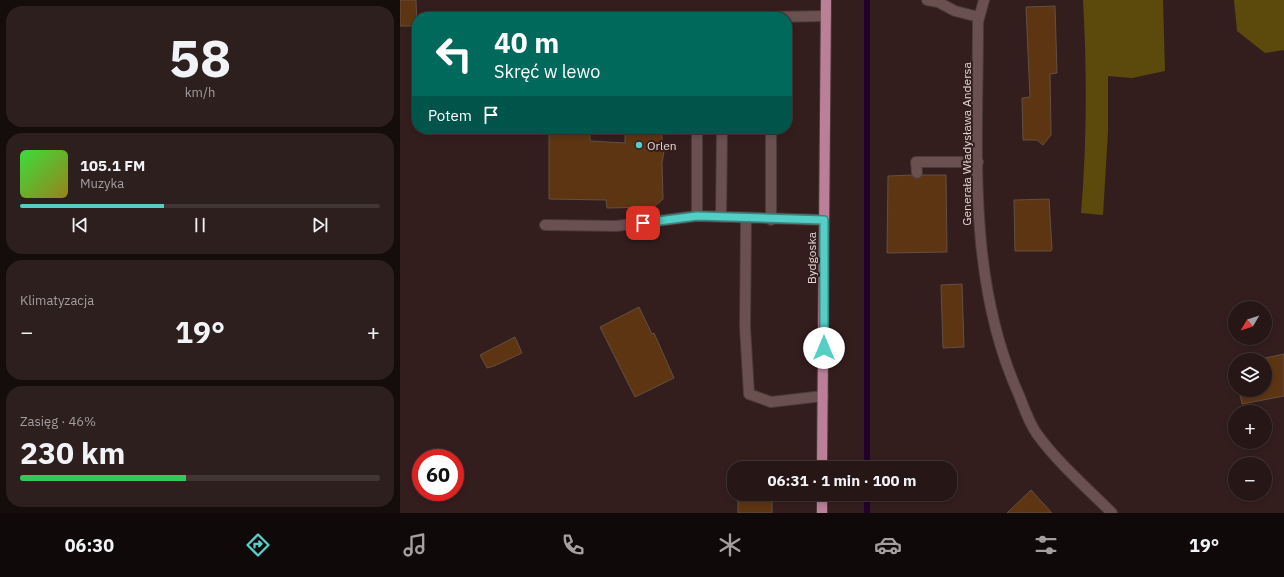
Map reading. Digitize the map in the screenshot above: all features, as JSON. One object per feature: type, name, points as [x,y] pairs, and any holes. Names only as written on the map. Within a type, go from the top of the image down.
[{"type":"main road","name":"Bydgoska","points":[[822,461],[826,0]]},
{"type":"main road","points":[[822,501],[822,513]]},
{"type":"street","points":[[928,0],[938,2],[955,11],[979,17]]},
{"type":"street","name":"Generała Władysława Andersa","points":[[984,0],[979,17],[978,219],[994,325],[1011,379],[1036,433],[1068,469],[1112,513]]},
{"type":"street","points":[[792,17],[826,16]]},
{"type":"street","points":[[697,134],[697,216]]},
{"type":"street","points":[[721,217],[722,134]]},
{"type":"street","points":[[771,134],[771,220]]},
{"type":"street","points":[[917,173],[916,162],[978,162]]},
{"type":"street","points":[[545,225],[616,226],[697,216],[771,220],[824,220]]},
{"type":"street","points":[[746,219],[745,327],[749,394],[771,402],[823,396]]},
{"type":"shaded area","points":[[1083,0],[1163,0],[1165,71],[1132,78],[1108,76],[1108,132],[1103,215],[1081,213],[1086,106]]},
{"type":"shaded area","points":[[1234,0],[1284,0],[1284,50],[1265,53],[1237,31]]},
{"type":"building","points":[[400,0],[416,0],[416,12],[412,12],[412,26],[400,26]]},
{"type":"building","points":[[1055,6],[1057,73],[1050,74],[1051,135],[1043,145],[1037,140],[1023,140],[1022,98],[1030,97],[1026,7]]},
{"type":"building","points":[[549,134],[590,134],[590,141],[625,143],[625,134],[662,134],[662,151],[664,151],[662,163],[663,199],[654,207],[607,208],[606,200],[549,199]]},
{"type":"building","points":[[911,175],[917,179],[923,175],[946,175],[947,252],[887,253],[888,176]]},
{"type":"building","points":[[1049,199],[1051,251],[1015,251],[1014,200]]},
{"type":"building","points":[[962,284],[964,347],[943,348],[941,285]]},
{"type":"building","points":[[639,307],[652,334],[654,333],[674,378],[635,397],[600,327]]},
{"type":"building","points":[[515,337],[522,353],[487,368],[480,355]]},
{"type":"building","points":[[1284,354],[1284,396],[1242,404],[1240,397],[1272,397],[1272,357]]},
{"type":"building","points":[[1031,490],[1052,513],[1007,513]]},
{"type":"building","points":[[738,501],[772,501],[772,513],[738,513]]},
{"type":"waterway","points":[[867,0],[867,461]]},
{"type":"waterway","points":[[867,501],[867,513]]},
{"type":"place","name":"Orlen","points":[[639,145]]},
{"type":"route","points":[[643,223],[697,216],[771,220],[824,220],[824,348]]}]
